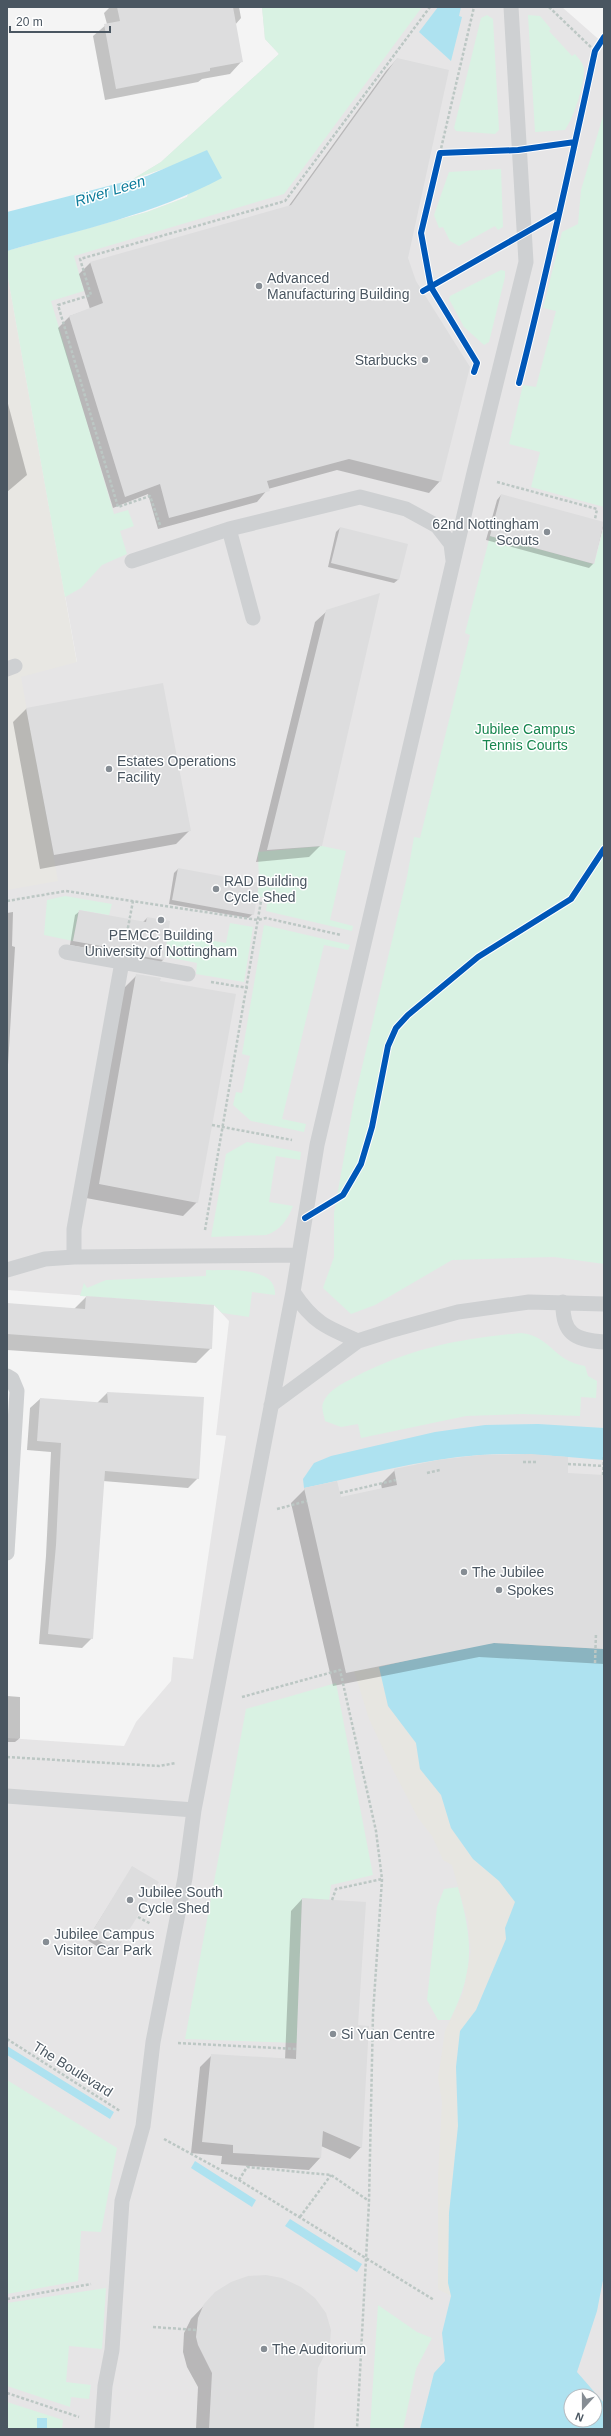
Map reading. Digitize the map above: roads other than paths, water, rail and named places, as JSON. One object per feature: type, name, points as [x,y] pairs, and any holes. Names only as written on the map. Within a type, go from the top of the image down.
[{"type":"lane","points":[[102,2427],[105,2386],[112,2350],[122,2201],[143,2126],[154,2042],[186,1878],[194,1810],[216,1702],[293,1292],[317,1145],[526,262],[511,7]]},
{"type":"lane","points":[[132,561],[229,529],[360,497],[406,509],[437,526],[451,544],[454,566]]},
{"type":"lane","points":[[229,529],[253,618]]},
{"type":"lane","points":[[66,952],[188,974]]},
{"type":"lane","points":[[74,1257],[74,1229],[122,962]]},
{"type":"lane","points":[[7,1270],[45,1259],[74,1257],[201,1254],[299,1255]]},
{"type":"lane","points":[[293,1292],[306,1312],[324,1326],[358,1341]]},
{"type":"lane","points":[[271,1405],[358,1341],[458,1312],[529,1302],[604,1304]]},
{"type":"lane","points":[[563,1302],[562,1319],[567,1328],[576,1336],[604,1342]]},
{"type":"lane","points":[[7,1376],[12,1379],[17,1391],[7,1554]]},
{"type":"lane","points":[[7,1796],[194,1810]]},
{"type":"water","points":[[438,7],[461,7],[459,16],[462,17],[451,61],[419,32]]},
{"type":"water","name":"River Leen","points":[[207,150],[222,178],[197,191],[117,220],[7,251],[7,212],[147,176]]},
{"type":"water","points":[[538,1424],[604,1428],[604,1460],[526,1454],[495,1454],[458,1457],[392,1468],[304,1488],[303,1479],[314,1463],[331,1456],[435,1432],[485,1425]]},
{"type":"water","points":[[494,1643],[604,1649],[604,2275],[597,2311],[577,2372],[591,2388],[563,2388],[563,2428],[603,2428],[603,2402],[604,2429],[420,2429],[434,2373],[445,2361],[442,2333],[451,2296],[448,2283],[449,2213],[458,2126],[456,2067],[460,2031],[476,2010],[506,1939],[505,1928],[515,1902],[499,1881],[473,1859],[451,1828],[441,1795],[420,1769],[416,1743],[388,1706],[379,1667],[465,1647]]},
{"type":"water","points":[[7,2046],[114,2112],[110,2119],[7,2055]]},
{"type":"water","points":[[195,2161],[256,2200],[252,2207],[191,2168]]},
{"type":"water","points":[[290,2219],[362,2264],[357,2272],[285,2226]]},
{"type":"water","points":[[37,2418],[47,2418],[47,2429],[37,2429]]},
{"type":"place","name":"Advanced Manufacturing Building","points":[[259,286]]},
{"type":"place","name":"Starbucks","points":[[425,360]]},
{"type":"place","name":"62nd Nottingham Scouts","points":[[547,532]]},
{"type":"place","name":"Estates Operations Facility","points":[[109,769]]},
{"type":"place","name":"RAD Building Cycle Shed","points":[[216,889]]},
{"type":"place","name":"PEMCC Building University of Nottingham","points":[[161,920]]},
{"type":"place","name":"The Jubilee","points":[[464,1572]]},
{"type":"place","name":"Spokes","points":[[499,1590]]},
{"type":"place","name":"Jubilee South Cycle Shed","points":[[130,1900]]},
{"type":"place","name":"Jubilee Campus Visitor Car Park","points":[[46,1942]]},
{"type":"place","name":"Si Yuan Centre","points":[[333,2034]]},
{"type":"place","name":"The Auditorium","points":[[264,2349]]},
{"type":"park label","name":"Jubilee Campus Tennis Courts","points":[[525,738]]}]
